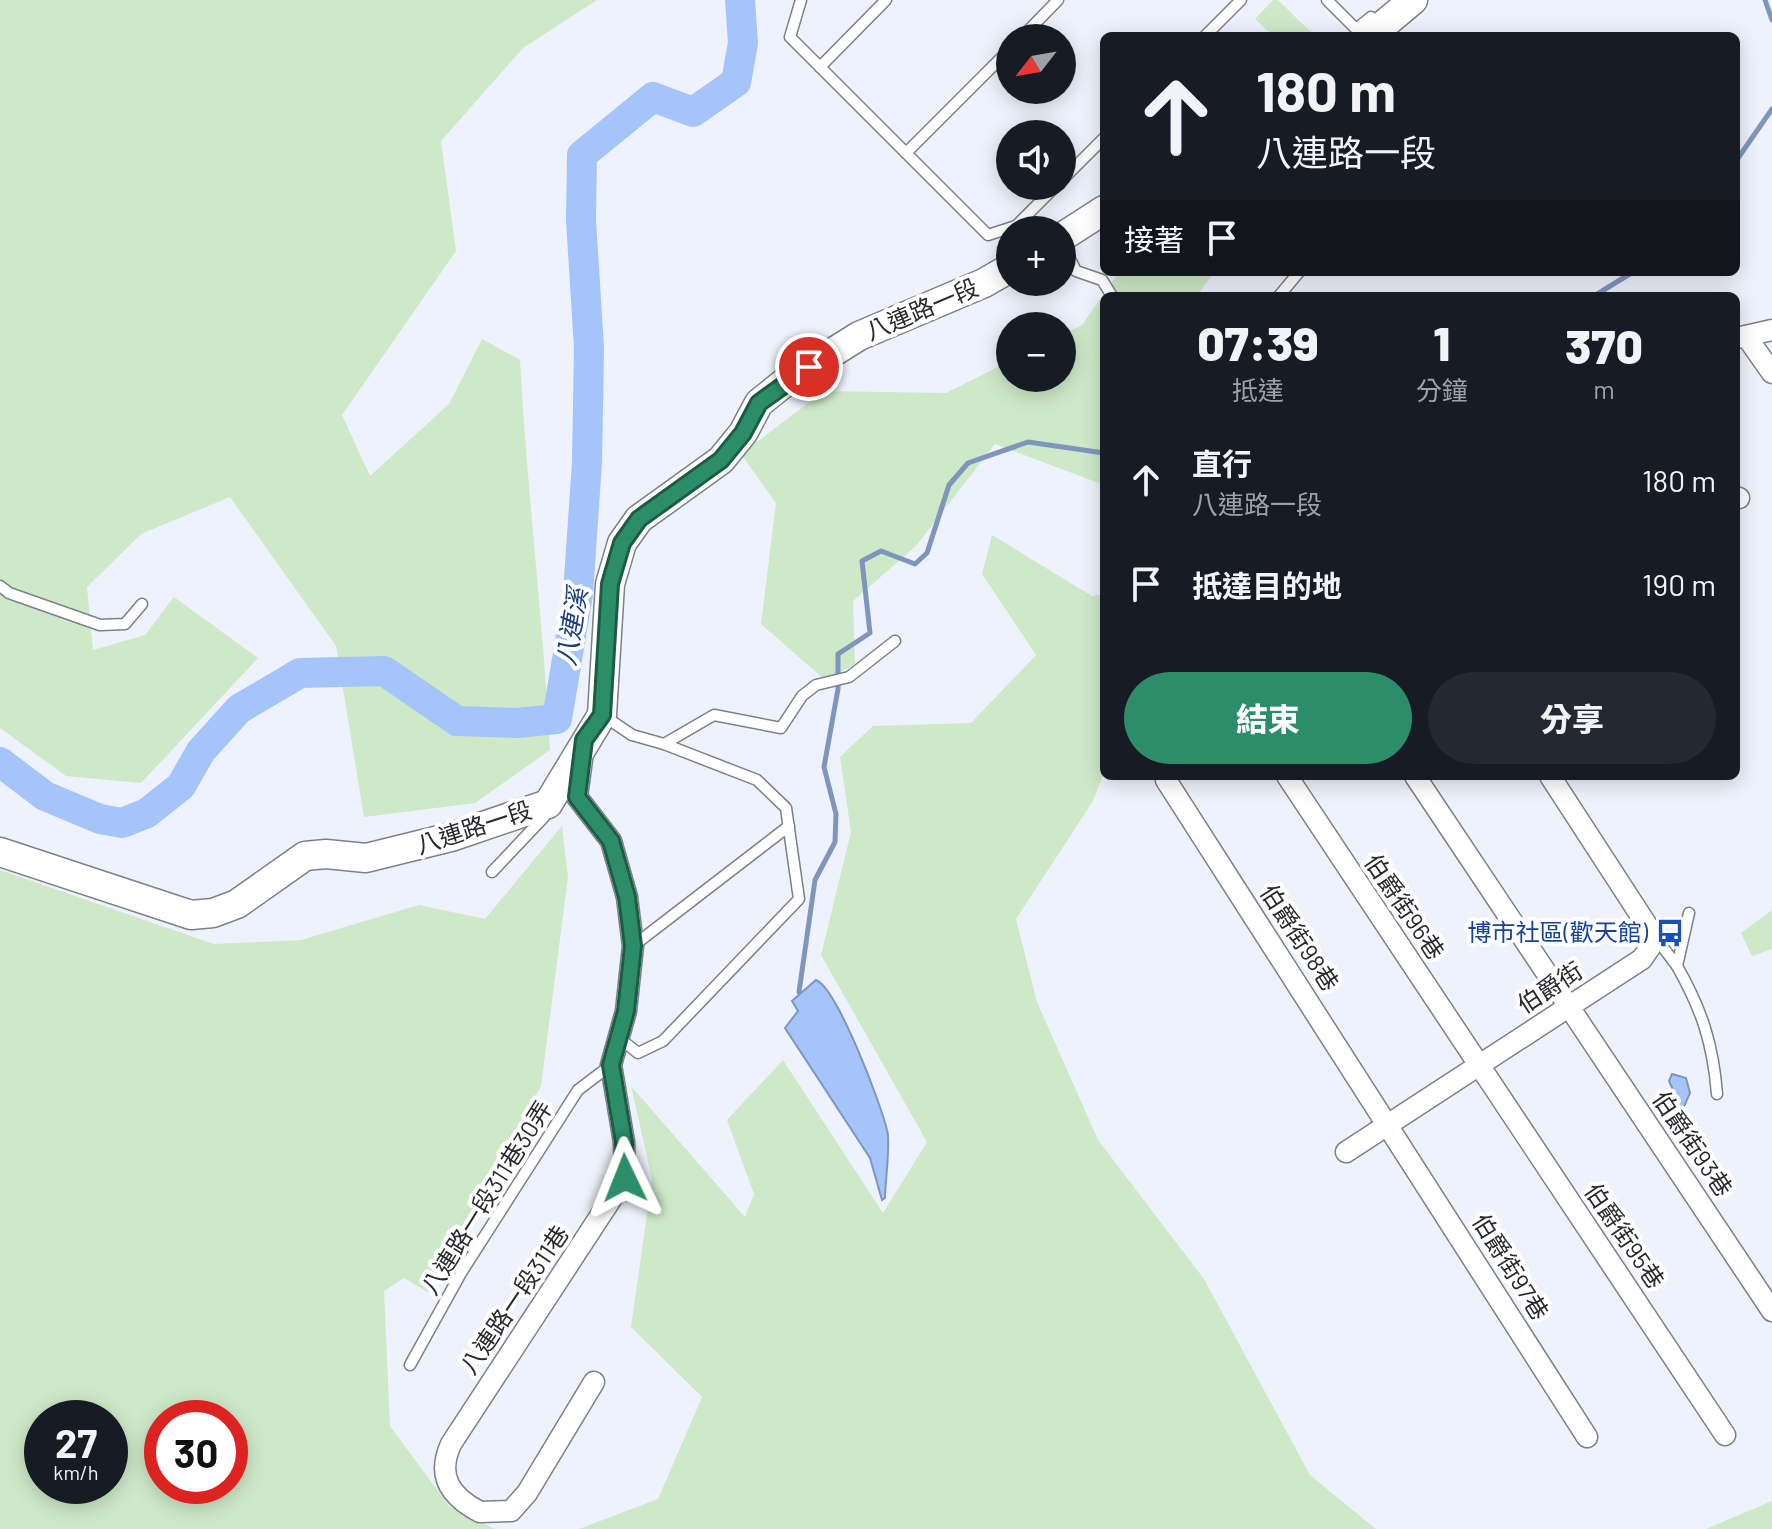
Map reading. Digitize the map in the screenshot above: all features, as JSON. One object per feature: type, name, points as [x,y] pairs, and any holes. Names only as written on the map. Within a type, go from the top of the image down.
[{"type":"street","points":[[1375,23],[1413,0]]},
{"type":"street","points":[[1076,230],[1100,213]]},
{"type":"street","name":"八連路一段","points":[[0,852],[191,915],[213,913],[237,904],[305,856],[326,854],[366,858],[508,820],[548,804],[584,740],[602,715],[610,584],[622,543],[639,519],[721,460],[743,433],[759,403],[784,383],[859,336],[996,276]]},
{"type":"street","points":[[1772,330],[1741,337],[1772,373]]},
{"type":"street","name":"八連路一段311巷","points":[[584,740],[577,797],[611,841],[627,897],[633,946],[626,1011],[611,1065],[624,1142],[625,1178],[610,1206],[451,1444],[443,1461],[450,1488],[480,1512],[511,1511],[527,1493],[594,1382]]},
{"type":"street","name":"伯爵街98巷","points":[[1166,780],[1389,1124]]},
{"type":"street","name":"伯爵街96巷","points":[[1290,780],[1479,1066]]},
{"type":"street","name":"伯爵街93巷","points":[[1418,780],[1772,1311]]},
{"type":"street","points":[[1553,780],[1652,933]]},
{"type":"street","name":"伯爵街","points":[[1346,1152],[1642,959],[1651,946],[1652,933]]},
{"type":"street","name":"伯爵街95巷","points":[[1479,1066],[1725,1435]]},
{"type":"street","name":"伯爵街97巷","points":[[1389,1124],[1587,1437]]},
{"type":"lane","points":[[801,0],[790,37],[988,235],[1016,226],[1042,200]]},
{"type":"lane","points":[[820,67],[886,0]]},
{"type":"lane","points":[[1035,24],[1058,0]]},
{"type":"lane","points":[[1209,32],[1241,0]]},
{"type":"lane","points":[[1327,0],[1356,29],[1375,23]]},
{"type":"lane","points":[[906,153],[996,63]]},
{"type":"lane","points":[[1076,166],[1100,142]]},
{"type":"lane","points":[[1076,271],[1102,280],[1110,292]]},
{"type":"lane","points":[[1282,292],[1296,276]]},
{"type":"lane","points":[[0,586],[9,593],[100,625],[125,624],[142,604]]},
{"type":"lane","points":[[664,744],[714,715],[781,728],[802,696],[816,685],[849,677],[895,641]]},
{"type":"lane","points":[[602,715],[632,735],[757,780],[786,808],[799,899],[663,1041],[638,1053],[619,1038]]},
{"type":"lane","points":[[492,872],[544,817],[548,804]]},
{"type":"lane","points":[[633,946],[789,826]]},
{"type":"lane","points":[[1677,966],[1689,913]]},
{"type":"lane","points":[[1652,933],[1677,966],[1694,996],[1713,1049],[1717,1094]]},
{"type":"lane","name":"八連路一段311巷30弄","points":[[410,1365],[461,1273],[578,1090],[611,1065]]},
{"type":"green space","points":[[0,0],[597,0],[523,48],[441,141],[456,251],[342,415],[370,476],[449,404],[482,339],[520,360],[550,750],[475,803],[364,817],[336,646],[230,497],[141,534],[87,587],[93,650],[145,635],[174,597],[258,658],[141,783],[66,776],[0,728]]},
{"type":"green space","points":[[1273,0],[1278,0],[1311,32],[1269,32],[1255,19]]},
{"type":"green space","points":[[1116,276],[1211,276],[1200,292],[1105,292]]},
{"type":"green space","points":[[1100,299],[1100,483],[995,444],[916,546],[853,601],[855,664],[825,680],[761,624],[776,503],[741,454],[824,391],[946,393],[996,368],[996,392],[1076,392],[1076,328],[1082,325]]},
{"type":"green space","points":[[992,535],[1092,596],[1100,595],[1101,780],[1093,801],[1016,919],[1037,1002],[1098,1140],[1204,1279],[1310,1475],[1376,1529],[579,1529],[658,1499],[702,1397],[631,1327],[652,1179],[631,1086],[745,1217],[754,1194],[727,1120],[783,1060],[883,1213],[927,1142],[821,955],[851,832],[840,757],[873,726],[971,723],[1036,655],[982,574]]},
{"type":"green space","points":[[562,826],[568,877],[541,1086],[429,1293],[404,1278],[384,1291],[390,1426],[449,1506],[495,1529],[0,1529],[0,870],[214,944],[301,940],[419,905],[485,919]]},
{"type":"green space","points":[[1772,910],[1772,949],[1752,956],[1741,933]]},
{"type":"green space","points":[[1772,1501],[1772,1529],[1706,1529]]},
{"type":"water","points":[[816,980],[825,988],[846,1024],[883,1116],[888,1143],[885,1198],[882,1200],[870,1158],[785,1028],[798,1011],[792,1001]]},
{"type":"water","points":[[1672,1074],[1686,1078],[1690,1093],[1683,1109],[1669,1113],[1661,1105],[1674,1092],[1669,1081]]},
{"type":"waterway","name":"八連溪","points":[[0,762],[45,796],[100,819],[122,823],[147,813],[181,786],[201,751],[239,709],[300,673],[384,671],[457,721],[516,723],[557,719],[578,594],[587,462],[589,348],[581,220],[582,155],[653,97],[693,112],[736,82],[743,43],[740,0]]},
{"type":"waterway","points":[[1765,0],[1772,20]]},
{"type":"waterway","points":[[1740,155],[1772,109]]},
{"type":"waterway","points":[[1600,292],[1626,276]]},
{"type":"waterway","points":[[799,992],[815,880],[835,842],[836,814],[824,767],[838,689],[838,654],[870,633],[862,561],[881,551],[915,564],[927,553],[949,485],[968,463],[1028,442],[1100,452]]},
{"type":"place","name":"博市社區(歡天館)","points":[[1670,933]]},
{"type":"route","points":[[625,1178],[624,1142],[611,1065],[626,1011],[633,946],[627,897],[611,841],[577,797],[584,740],[602,715],[610,584],[622,543],[639,519],[721,460],[743,433],[759,403],[809,367]]}]
